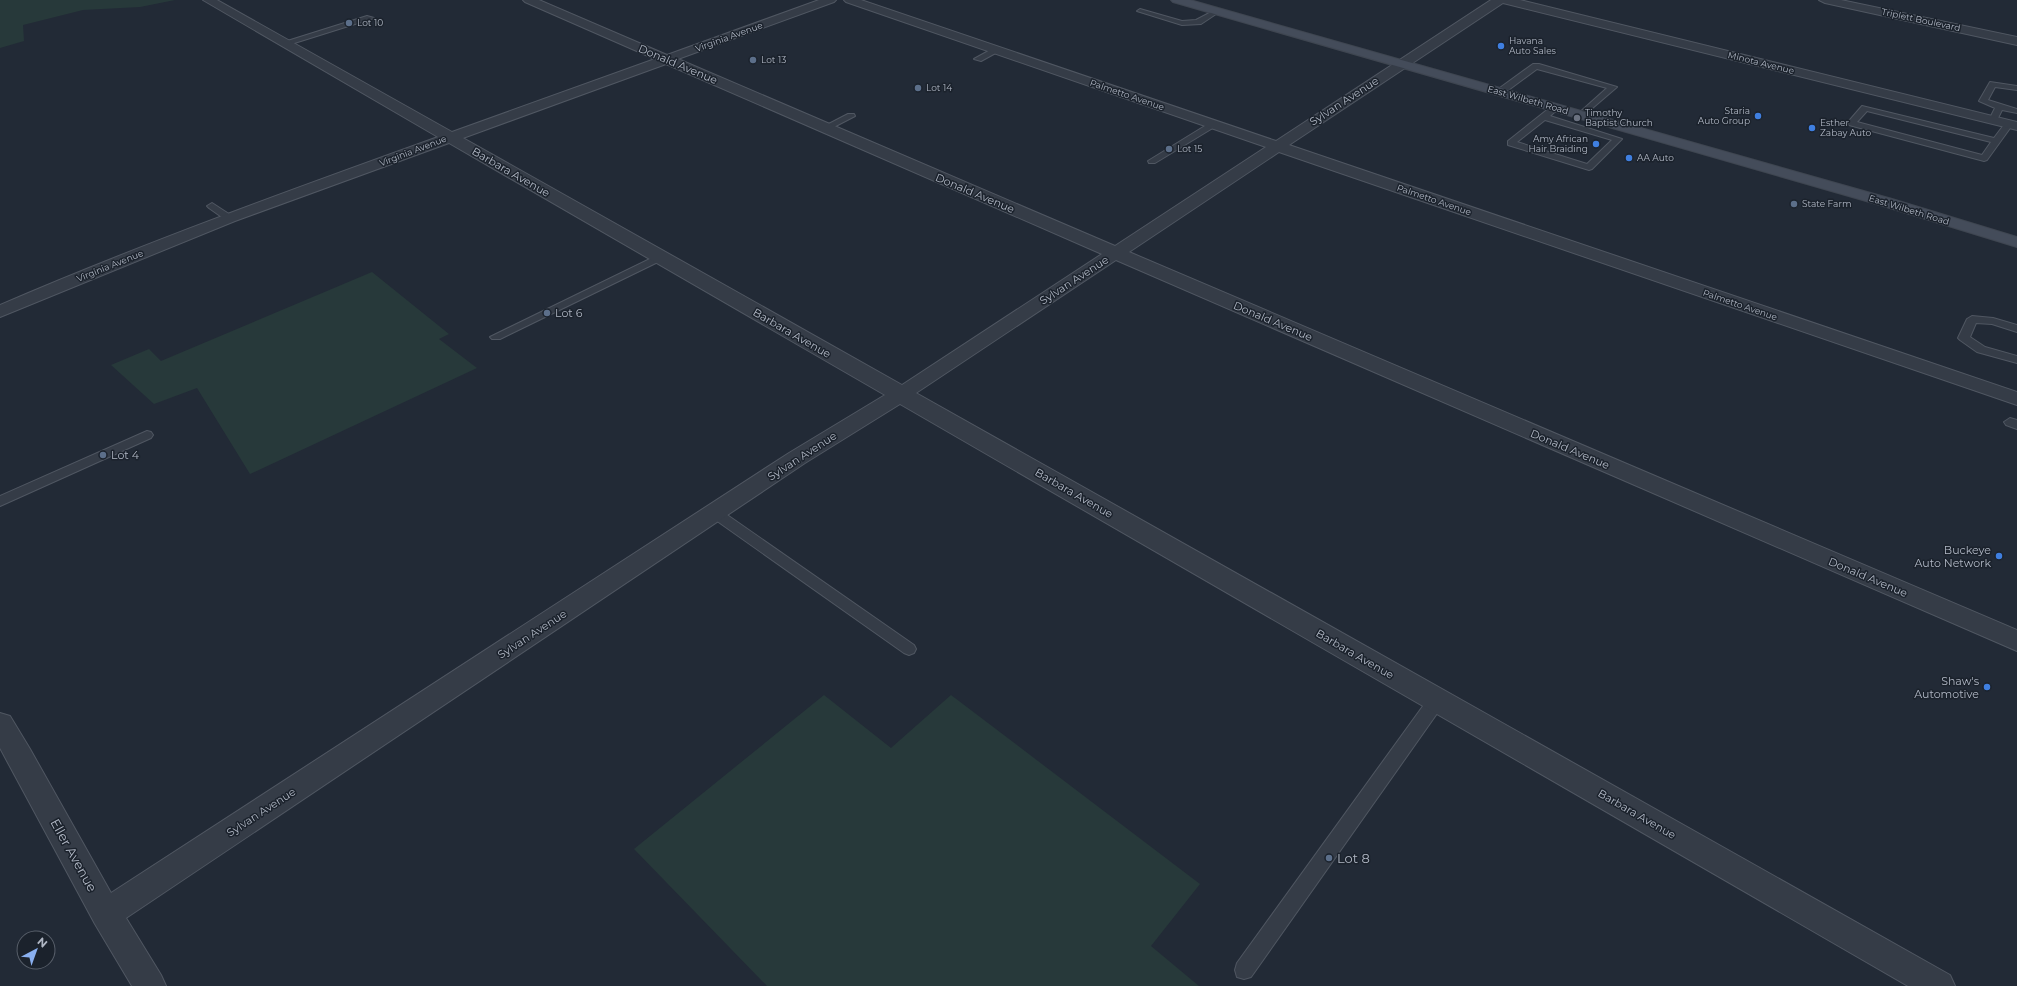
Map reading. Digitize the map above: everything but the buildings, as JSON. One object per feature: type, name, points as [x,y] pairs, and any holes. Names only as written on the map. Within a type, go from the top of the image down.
[{"type":"main road","name":"East Wilbeth Road","points":[[1177,0],[1886,202],[2017,242]]},
{"type":"street","name":"Donald Avenue","points":[[529,0],[2017,642]]},
{"type":"street","name":"Virginia Avenue","points":[[0,312],[78,278],[228,218],[830,0]]},
{"type":"street","name":"Palmetto Avenue","points":[[850,0],[2017,400]]},
{"type":"street","name":"Sylvan Avenue","points":[[106,914],[797,458],[900,394],[1499,0]]},
{"type":"street","name":"Minota Avenue","points":[[1506,0],[2013,125]]},
{"type":"street","name":"Triplett Boulevard","points":[[1825,0],[2017,41]]},
{"type":"street","name":"Barbara Avenue","points":[[214,1],[285,43],[1939,986]]},
{"type":"street","name":"Eller Avenue","points":[[0,724],[20,757],[106,914],[150,986]]},
{"type":"lane","points":[[1140,11],[1182,23],[1198,22],[1217,11]]},
{"type":"lane","points":[[285,43],[370,18]]},
{"type":"lane","points":[[978,59],[997,50]]},
{"type":"lane","points":[[1500,92],[1536,66],[1613,87],[1582,115]]},
{"type":"lane","points":[[2017,88],[1993,84],[1982,101],[2017,112]]},
{"type":"lane","points":[[1993,120],[2000,107]]},
{"type":"lane","points":[[1543,117],[1618,139],[1589,167],[1511,143],[1543,117],[1555,108]]},
{"type":"lane","points":[[1996,141],[1865,108],[1852,123],[1984,158],[1996,141],[2013,125]]},
{"type":"lane","points":[[825,128],[851,116]]},
{"type":"lane","points":[[1152,161],[1213,124]]},
{"type":"lane","points":[[212,206],[228,218]]},
{"type":"lane","points":[[496,337],[660,257]]},
{"type":"lane","points":[[2017,329],[1993,321],[1972,319],[1964,338],[1967,343],[2017,360]]},
{"type":"lane","points":[[0,501],[147,435]]},
{"type":"lane","points":[[715,513],[909,649]]},
{"type":"lane","points":[[1244,970],[1437,700]]},
{"type":"shaded area","points":[[0,0],[175,0],[140,7],[83,10],[23,25],[24,41],[0,48]]},
{"type":"shaded area","points":[[372,272],[449,334],[439,339],[477,368],[250,474],[197,388],[154,404],[111,365],[149,349],[161,361]]},
{"type":"shaded area","points":[[824,695],[891,748],[951,695],[1200,884],[1151,946],[1199,986],[767,986],[634,849]]},
{"type":"place","name":"Lot 10","points":[[349,23]]},
{"type":"place","name":"Havana Auto Sales","points":[[1501,46]]},
{"type":"place","name":"Lot 13","points":[[753,60]]},
{"type":"place","name":"Lot 14","points":[[918,88]]},
{"type":"place","name":"Staria Auto Group","points":[[1758,116]]},
{"type":"place","name":"Timothy Baptist Church","points":[[1577,118]]},
{"type":"place","name":"Esther Zabay Auto","points":[[1812,128]]},
{"type":"place","name":"Amy African Hair Braiding","points":[[1596,144]]},
{"type":"place","name":"Lot 15","points":[[1169,149]]},
{"type":"place","name":"AA Auto","points":[[1629,158]]},
{"type":"place","name":"State Farm","points":[[1794,204]]},
{"type":"place","name":"Lot 6","points":[[547,313]]},
{"type":"place","name":"Lot 4","points":[[103,455]]},
{"type":"place","name":"Buckeye Auto Network","points":[[1999,556]]},
{"type":"place","name":"Shaw's Automotive","points":[[1987,687]]},
{"type":"place","name":"Lot 8","points":[[1329,858]]}]
